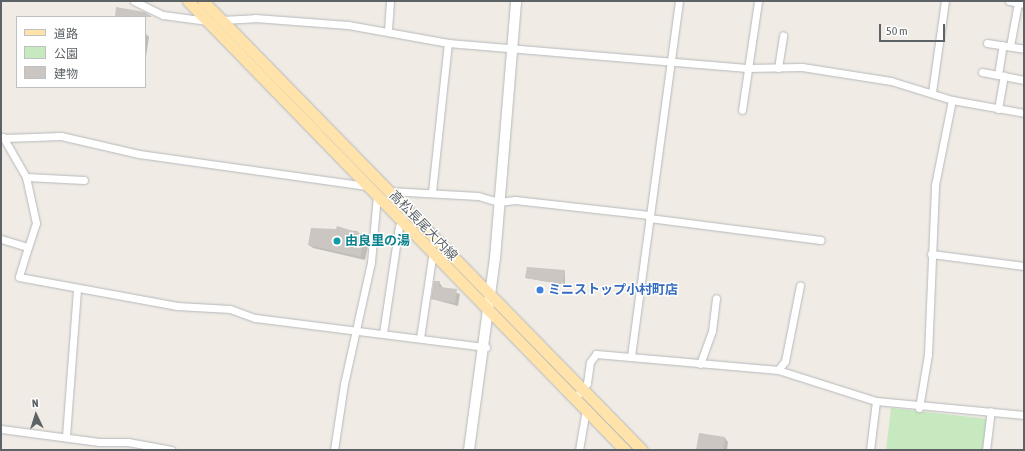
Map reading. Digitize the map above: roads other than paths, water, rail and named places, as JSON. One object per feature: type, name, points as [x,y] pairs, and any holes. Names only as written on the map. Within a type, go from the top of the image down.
[{"type":"main road","name":"高松長尾大内線","points":[[188,1],[433,251],[625,450]]},
{"type":"main road","name":"高松長尾大内線","points":[[203,1],[642,450]]},
{"type":"street","points":[[134,1],[163,15],[206,21],[255,18],[388,30],[448,43],[511,49],[671,60],[747,68],[809,68],[932,92],[952,100],[998,110],[1024,113]]},
{"type":"street","points":[[388,30],[390,1]]},
{"type":"street","points":[[469,450],[486,347],[490,311],[516,1]]},
{"type":"street","points":[[631,356],[679,1]]},
{"type":"street","points":[[742,110],[758,1]]},
{"type":"street","points":[[932,92],[945,1]]},
{"type":"street","points":[[998,110],[1001,75],[1007,46],[1021,3],[1008,1]]},
{"type":"street","points":[[778,68],[783,35]]},
{"type":"street","points":[[432,192],[448,43]]},
{"type":"street","points":[[987,43],[1024,49]]},
{"type":"street","points":[[982,72],[1024,80]]},
{"type":"street","points":[[919,408],[928,354],[935,186],[952,100]]},
{"type":"street","points":[[368,186],[139,154],[61,136],[3,137],[26,177],[36,223],[18,276],[177,306],[230,310],[255,318],[357,329],[486,347]]},
{"type":"street","points":[[26,177],[84,180]]},
{"type":"street","points":[[389,192],[432,192],[498,202],[515,200],[821,240]]},
{"type":"street","points":[[334,450],[371,262],[377,195]]},
{"type":"street","points":[[383,333],[399,226]]},
{"type":"street","points":[[1,239],[28,247]]},
{"type":"street","points":[[420,338],[433,251]]},
{"type":"street","points":[[931,254],[1024,266]]},
{"type":"street","points":[[778,370],[785,361],[800,285]]},
{"type":"street","points":[[66,436],[77,288]]},
{"type":"street","points":[[700,364],[712,331],[716,298]]},
{"type":"street","points":[[575,398],[582,389],[596,354],[778,370],[876,401],[919,408],[991,411],[1024,415]]},
{"type":"street","points":[[870,450],[876,401]]},
{"type":"street","points":[[579,450],[586,409]]},
{"type":"street","points":[[986,450],[991,411]]},
{"type":"street","points":[[1,429],[171,450]]},
{"type":"place","name":"由良里の湯","points":[[337,241]]},
{"type":"place","name":"ミニストップ小村町店","points":[[540,290]]}]
